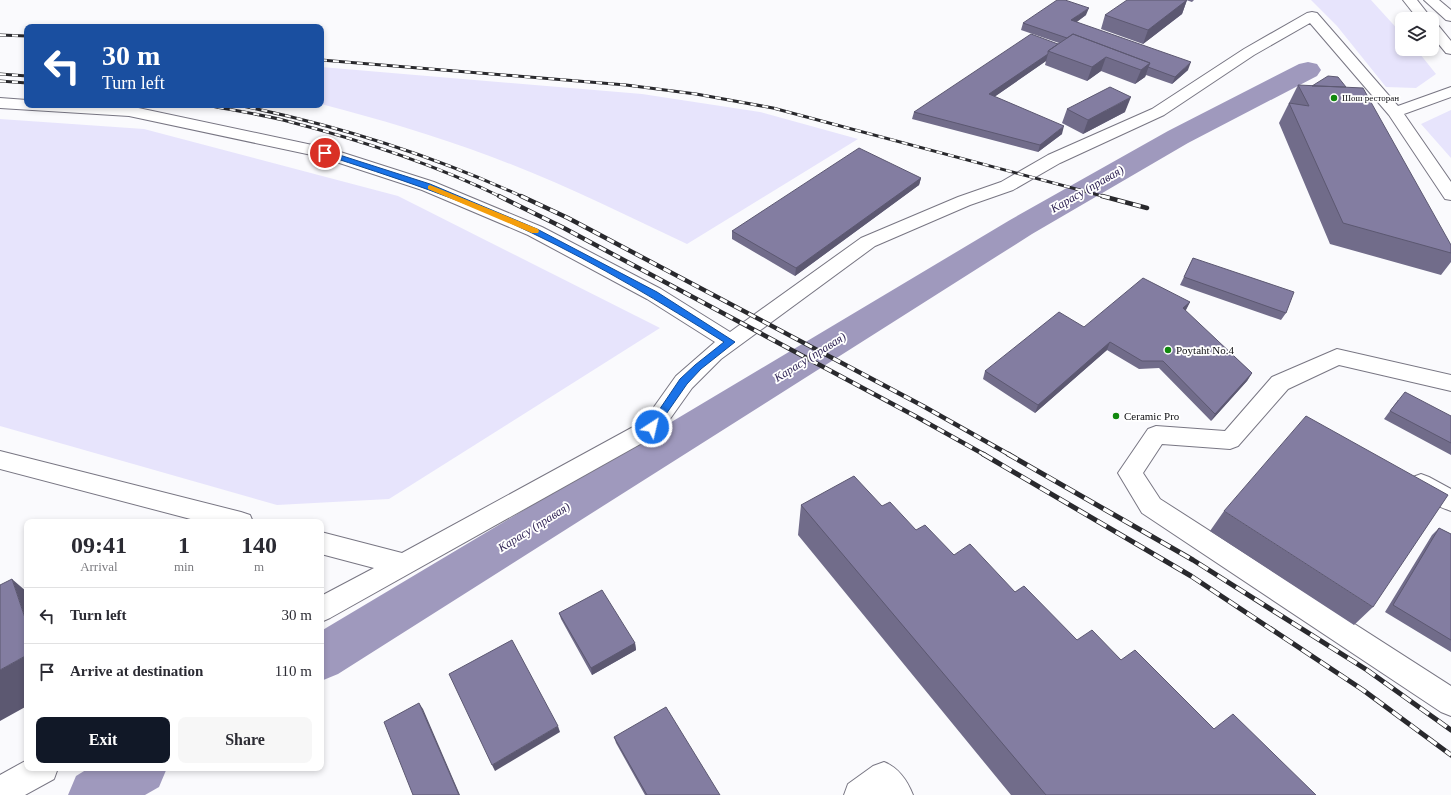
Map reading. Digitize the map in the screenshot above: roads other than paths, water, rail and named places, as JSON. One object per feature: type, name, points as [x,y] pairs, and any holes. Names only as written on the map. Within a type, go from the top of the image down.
[{"type":"main road","points":[[1410,0],[1419,12]]},
{"type":"main road","points":[[1431,0],[1451,17]]},
{"type":"main road","points":[[324,608],[652,427],[684,382],[698,367],[868,242],[964,201],[1007,186],[1054,159],[1158,112],[1249,52],[1312,16],[1395,112],[1451,195]]},
{"type":"main road","points":[[1439,35],[1451,50]]},
{"type":"main road","points":[[1395,112],[1451,92]]},
{"type":"main road","points":[[0,103],[24,105]]},
{"type":"main road","points":[[91,108],[129,110],[325,153],[428,186],[534,231],[654,294],[730,342]]},
{"type":"main road","points":[[1451,383],[1337,357],[1280,383],[1230,440],[1156,436],[1130,473],[1151,506],[1451,702]]},
{"type":"main road","points":[[0,460],[229,519]]},
{"type":"main road","points":[[1403,474],[1451,501]]},
{"type":"main road","points":[[324,544],[403,564]]},
{"type":"main road","points":[[0,792],[38,771]]},
{"type":"main road","points":[[859,795],[884,777],[898,795]]},
{"type":"waterway","name":"Карасу (правая)","points":[[324,656],[1021,227],[1178,137],[1308,70]]},
{"type":"waterway","name":"Карасу (правая)","points":[[95,795],[135,771]]},
{"type":"railway","points":[[0,35],[24,36]]},
{"type":"railway","points":[[324,60],[626,85],[696,94],[773,108],[1106,197]]},
{"type":"railway","points":[[0,74],[24,76]]},
{"type":"railway","points":[[0,81],[24,83]]},
{"type":"railway","points":[[222,108],[283,120],[339,135],[448,173],[501,197]]},
{"type":"railway","points":[[252,108],[311,122],[383,143],[454,168],[523,197]]},
{"type":"railway","points":[[499,196],[562,227],[985,455]]},
{"type":"railway","points":[[521,196],[568,218],[923,406],[1010,455]]},
{"type":"railway","points":[[1102,196],[1147,208]]},
{"type":"railway","points":[[983,454],[1191,576],[1363,690],[1451,755]]},
{"type":"railway","points":[[1008,454],[1193,560],[1367,670],[1451,730]]},
{"type":"place","name":"Шош ресторан","points":[[1334,98]]},
{"type":"place","name":"Poytaht No.4","points":[[1168,350]]},
{"type":"place","name":"Ceramic Pro","points":[[1116,416]]}]
